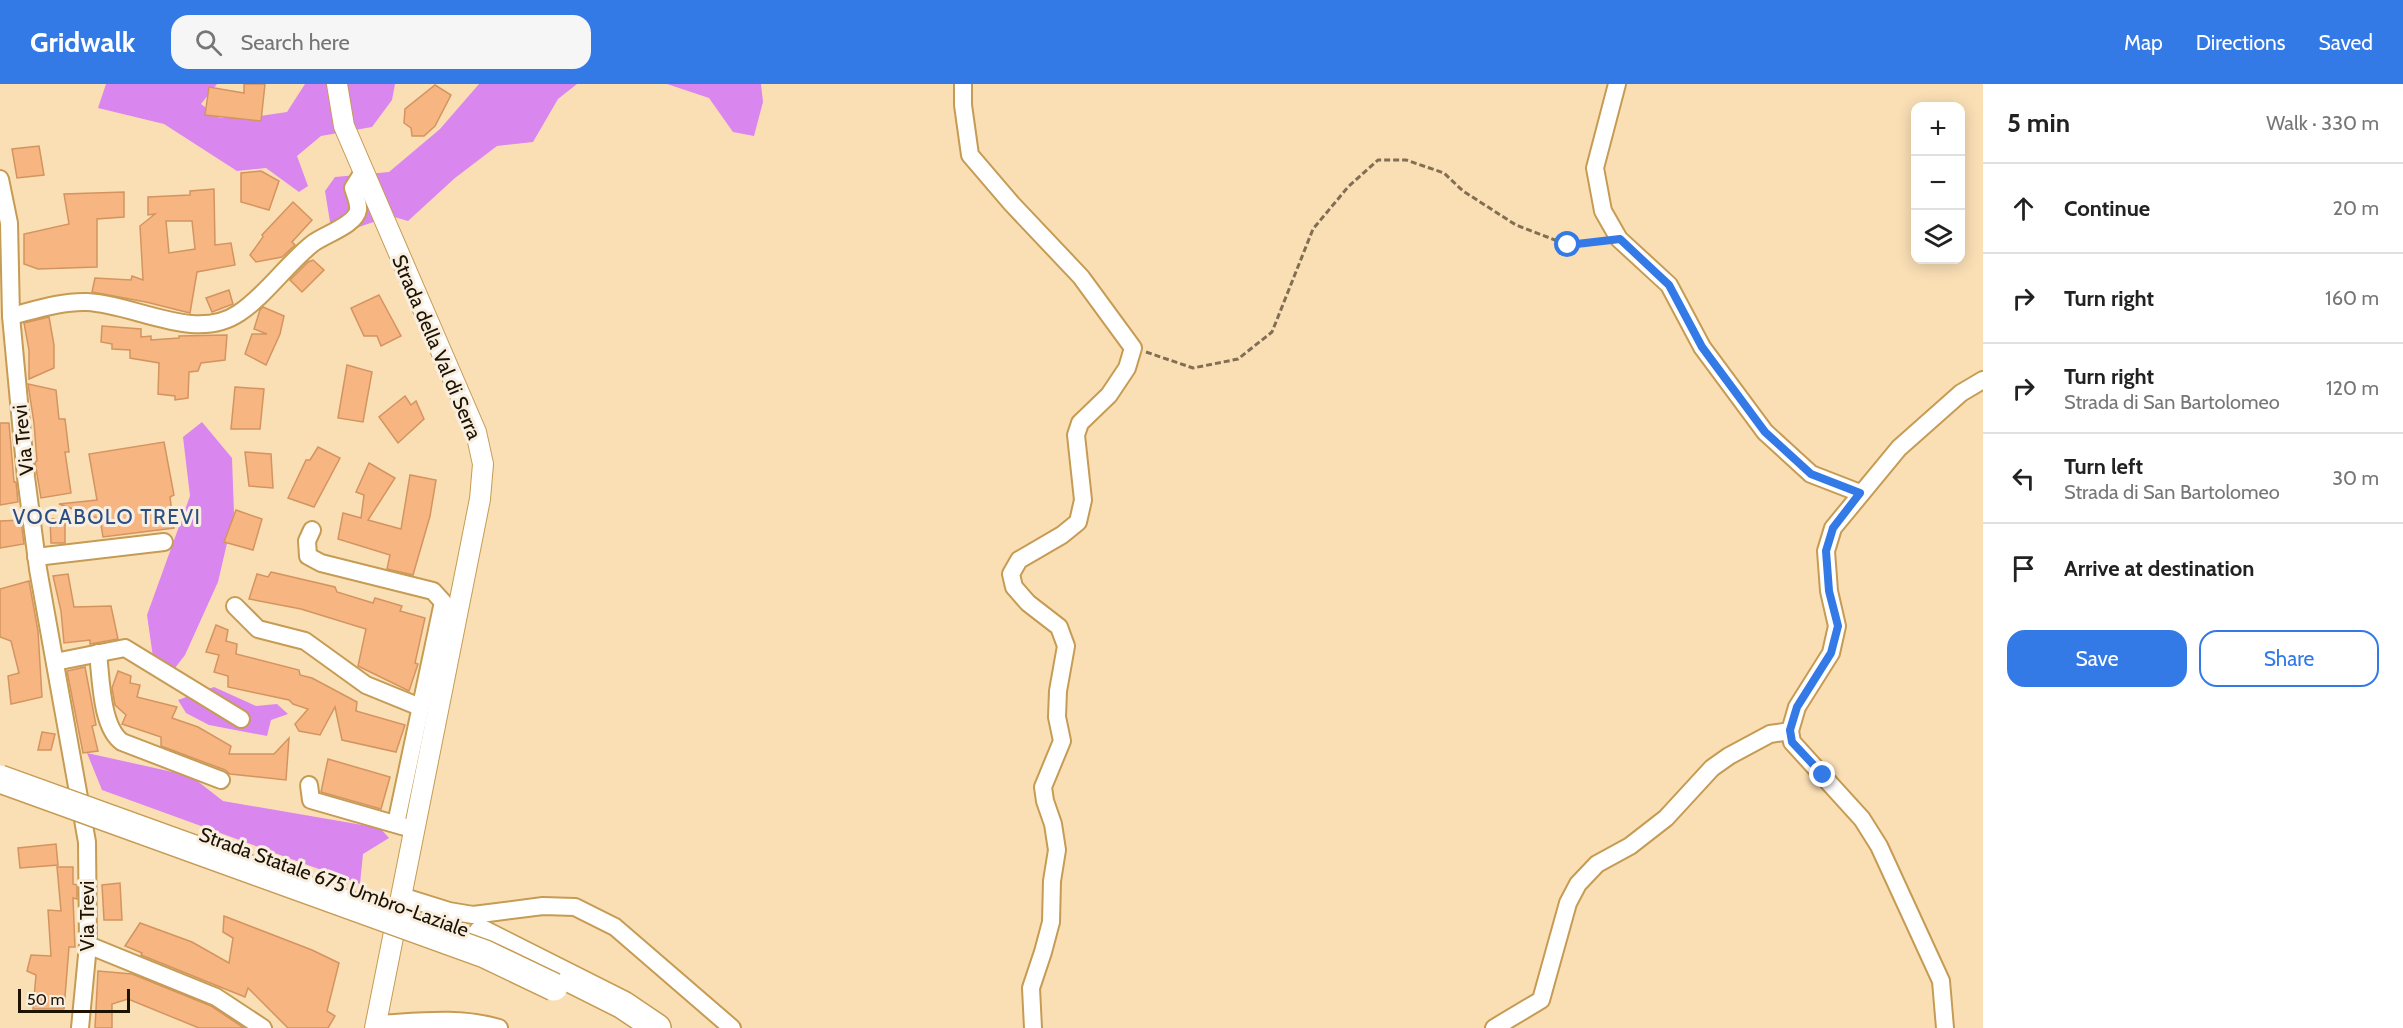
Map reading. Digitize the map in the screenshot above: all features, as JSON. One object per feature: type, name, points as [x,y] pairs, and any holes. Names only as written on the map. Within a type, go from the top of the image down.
[{"type":"highway","name":"Strada Statale 675 Umbro-Laziale","points":[[0,762],[482,934],[631,1028]]},
{"type":"highway","name":"Strada Statale 675 Umbro-Laziale","points":[[0,779],[623,1005],[657,1028]]},
{"type":"street","name":"Strada della Val di Serra","points":[[337,84],[344,126],[476,432],[483,464],[480,499],[405,827]]},
{"type":"street","points":[[963,84],[963,105],[970,155],[1012,204],[1081,277],[1132,348],[1127,368],[1109,395],[1080,423],[1076,435],[1083,500],[1078,522],[1062,535],[1019,560],[1011,574],[1014,587],[1028,603],[1059,627],[1066,646],[1057,717],[1062,741],[1043,787],[1057,850],[1052,881],[1051,922],[1044,952],[1031,988],[1033,1028]]},
{"type":"street","points":[[1617,84],[1595,168],[1603,211],[1620,239],[1669,285],[1702,347],[1765,432],[1811,474],[1860,493]]},
{"type":"street","points":[[11,316],[56,305],[87,302],[114,306],[193,325],[214,323],[238,314],[309,247],[352,222],[358,210],[353,188],[363,172]]},
{"type":"street","name":"Via Trevi","points":[[0,179],[9,224],[11,316],[36,557],[87,842],[88,945],[80,1028]]},
{"type":"street","points":[[1945,1028],[1941,981],[1879,846],[1862,819],[1792,742],[1790,730],[1797,707],[1831,653],[1838,626],[1829,591],[1826,551],[1833,528],[1899,448],[1961,393],[1983,380]]},
{"type":"street","name":"Strada della Val di Serra","points":[[312,530],[307,541],[308,556],[321,563],[433,591],[443,602],[420,707],[405,827],[401,896],[375,1026],[452,1021],[481,1023],[499,1028]]},
{"type":"street","points":[[36,557],[164,542]]},
{"type":"street","points":[[235,606],[258,629],[305,641],[366,685],[420,707]]},
{"type":"street","points":[[55,662],[125,648],[241,719]]},
{"type":"street","points":[[98,653],[105,706],[114,736],[122,742],[221,780]]},
{"type":"street","points":[[1494,1028],[1541,1000],[1568,903],[1578,884],[1597,864],[1630,846],[1666,818],[1712,768],[1729,756],[1770,734],[1790,730]]},
{"type":"street","points":[[309,785],[311,800],[405,827]]},
{"type":"street","points":[[401,896],[449,911],[473,915],[543,906],[576,907],[615,927],[732,1028]]},
{"type":"street","points":[[88,945],[216,997],[263,1028]]},
{"type":"path","points":[[1132,348],[1193,368],[1238,359],[1272,332],[1313,229],[1348,187],[1378,160],[1406,160],[1444,173],[1463,191],[1516,225],[1568,245],[1620,239]]},
{"type":"shaded area","points":[[106,84],[217,84],[201,104],[220,118],[287,112],[305,84],[395,84],[392,100],[372,127],[321,136],[297,156],[308,186],[299,192],[266,168],[237,171],[164,124],[98,108]]},
{"type":"shaded area","points":[[479,84],[577,84],[558,99],[533,142],[497,146],[455,178],[408,221],[391,216],[356,228],[330,222],[325,191],[335,177],[389,172],[440,129]]},
{"type":"shaded area","points":[[667,84],[761,84],[763,102],[754,136],[733,132],[709,98]]},
{"type":"shaded area","points":[[202,422],[232,458],[234,513],[218,582],[185,655],[165,681],[155,671],[147,615],[190,496],[183,437]]},
{"type":"shaded area","points":[[214,687],[256,706],[277,704],[288,714],[271,720],[267,736],[209,725],[186,713],[178,700]]},
{"type":"shaded area","points":[[87,753],[191,776],[223,801],[380,828],[389,838],[363,854],[360,884],[102,790]]},
{"type":"building","points":[[244,84],[265,84],[261,121],[205,115],[209,87],[244,93]]},
{"type":"building","points":[[435,85],[451,95],[435,126],[424,136],[412,136],[411,128],[404,123],[405,109]]},
{"type":"building","points":[[39,146],[44,175],[17,178],[12,149]]},
{"type":"building","points":[[261,171],[279,181],[269,210],[241,202],[241,173]]},
{"type":"building","points":[[214,189],[215,245],[231,243],[235,265],[197,272],[190,313],[92,292],[95,278],[131,280],[132,276],[143,280],[140,226],[155,214],[148,215],[148,197],[190,195],[190,191]],"holes":[[[166,221],[192,221],[195,249],[169,253]]]},
{"type":"building","points":[[124,192],[124,217],[97,219],[97,267],[38,269],[24,264],[24,234],[69,224],[64,194]]},
{"type":"building","points":[[293,202],[312,220],[292,242],[295,245],[282,257],[256,262],[250,255],[263,237],[262,235]]},
{"type":"building","points":[[313,260],[324,270],[302,292],[290,280]]},
{"type":"building","points":[[229,290],[233,304],[212,312],[206,298]]},
{"type":"building","points":[[379,295],[401,336],[381,346],[377,336],[364,336],[351,308]]},
{"type":"building","points":[[263,307],[284,316],[280,334],[266,365],[245,354],[252,334],[267,334],[254,329]]},
{"type":"building","points":[[49,317],[54,345],[54,368],[29,379],[29,350],[24,323]]},
{"type":"building","points":[[102,326],[141,329],[141,337],[151,336],[151,340],[179,338],[179,336],[227,335],[225,360],[201,363],[198,371],[189,372],[188,398],[175,400],[175,396],[158,394],[159,363],[130,358],[130,350],[112,349],[112,344],[101,342]]},
{"type":"building","points":[[347,365],[372,372],[363,422],[338,418]]},
{"type":"building","points":[[28,384],[56,390],[59,419],[65,419],[69,452],[65,452],[71,493],[41,498],[35,462],[37,461],[34,423]]},
{"type":"building","points":[[235,387],[264,389],[260,429],[231,429]]},
{"type":"building","points":[[405,396],[411,405],[416,401],[424,419],[398,443],[379,417]]},
{"type":"building","points":[[0,423],[9,423],[18,502],[0,505]]},
{"type":"building","points":[[164,442],[174,495],[170,497],[174,528],[103,537],[100,519],[59,504],[97,500],[89,454]]},
{"type":"building","points":[[318,447],[340,458],[314,507],[288,498],[306,460],[310,460]]},
{"type":"building","points":[[245,452],[271,454],[273,488],[249,486]]},
{"type":"building","points":[[369,463],[395,478],[368,520],[401,529],[410,475],[436,480],[430,516],[413,575],[387,569],[390,555],[338,539],[343,513],[361,518],[364,495],[356,492]]},
{"type":"building","points":[[236,510],[262,519],[253,550],[224,542]]},
{"type":"building","points":[[50,519],[65,519],[65,543],[51,543]]},
{"type":"building","points":[[21,520],[24,544],[0,548],[0,521]]},
{"type":"building","points":[[271,572],[335,587],[337,592],[373,603],[375,598],[402,606],[400,611],[425,618],[415,663],[418,664],[409,691],[358,666],[366,629],[301,609],[249,599],[257,574],[268,577]]},
{"type":"building","points":[[68,574],[74,607],[111,606],[118,639],[90,644],[90,640],[64,643],[61,611],[53,576]]},
{"type":"building","points":[[29,581],[38,631],[42,697],[11,704],[8,676],[19,673],[11,641],[0,637],[0,589]]},
{"type":"building","points":[[216,625],[228,630],[226,641],[237,644],[236,654],[299,670],[300,675],[312,678],[357,702],[356,711],[405,725],[396,752],[342,740],[335,707],[320,735],[299,731],[295,724],[308,709],[293,704],[289,700],[228,687],[228,676],[214,672],[219,655],[206,652]]},
{"type":"building","points":[[85,667],[96,725],[92,726],[98,751],[83,753],[67,671]]},
{"type":"building","points":[[118,671],[131,676],[130,683],[140,685],[137,697],[177,707],[172,718],[198,727],[231,746],[229,754],[274,754],[289,738],[286,780],[230,774],[225,770],[161,746],[161,737],[122,724],[126,715],[115,705],[112,688]]},
{"type":"building","points":[[42,732],[55,734],[51,750],[38,750]]},
{"type":"building","points":[[328,759],[390,777],[381,809],[321,792]]},
{"type":"building","points":[[56,844],[58,865],[20,868],[18,848]]},
{"type":"building","points":[[57,867],[73,867],[73,884],[77,885],[77,899],[73,898],[75,947],[69,947],[64,1009],[33,1009],[36,975],[27,971],[31,955],[51,956],[48,910],[61,911]]},
{"type":"building","points":[[120,883],[122,920],[104,920],[102,885]]},
{"type":"building","points":[[224,916],[312,950],[339,963],[327,1011],[335,1016],[328,1028],[288,1028],[248,988],[245,997],[141,955],[142,953],[125,946],[140,923],[192,942],[229,963],[233,938],[223,932]]},
{"type":"building","points":[[98,971],[132,974],[211,1006],[244,1028],[199,1028],[128,999],[112,1004],[112,1028],[95,1028]]},
{"type":"district","name":"VOCABOLO TREVI","points":[[107,516]]},
{"type":"route","points":[[1568,245],[1620,239],[1669,285],[1702,347],[1765,432],[1811,474],[1860,493],[1833,528],[1826,551],[1829,591],[1838,626],[1831,653],[1797,707],[1790,730],[1792,742],[1823,775]]}]
